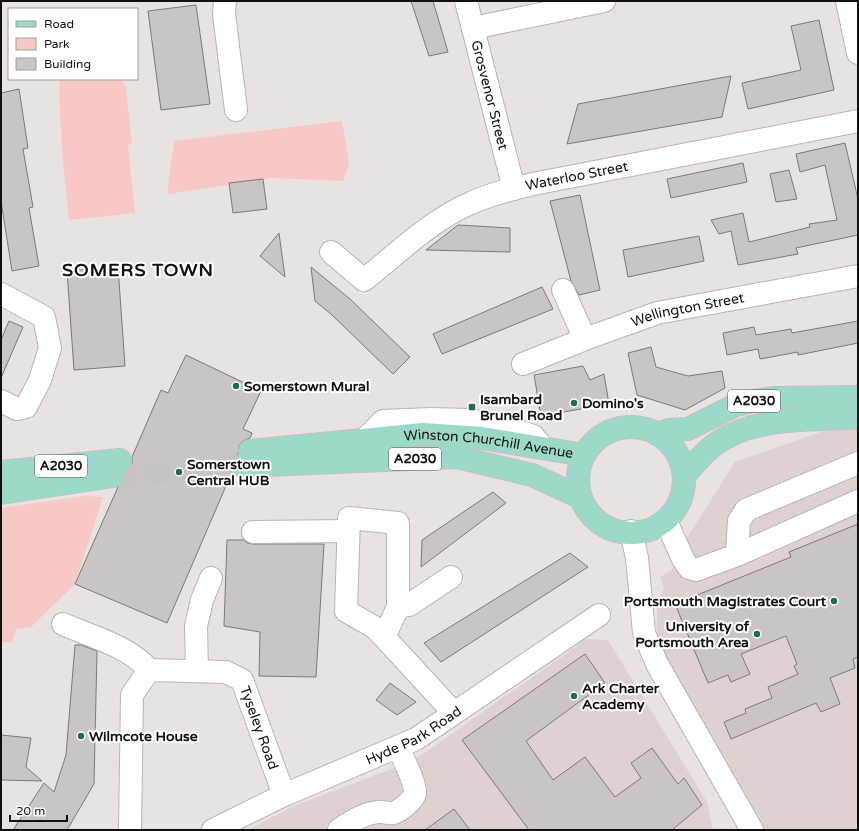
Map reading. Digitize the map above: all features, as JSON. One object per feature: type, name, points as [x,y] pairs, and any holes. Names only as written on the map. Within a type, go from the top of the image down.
[{"type":"main road","name":"A2030","points":[[657,434],[669,430],[688,429],[736,405],[754,401],[775,398],[858,397]]},
{"type":"main road","name":"A2030","points":[[684,476],[701,456],[714,445],[738,431],[762,424],[794,420],[856,420]]},
{"type":"main road","points":[[621,428],[638,428],[657,434],[669,442],[682,463],[684,489],[679,503],[666,521],[648,530],[618,532],[600,523],[588,511],[580,497],[578,472],[584,455],[597,440],[609,432],[621,428]]},
{"type":"main road","name":"Winston Churchill Avenue","points":[[580,497],[532,474],[456,457],[247,459],[364,440],[423,434],[482,438],[584,455]]},
{"type":"main road","name":"A2030","points":[[1,472],[117,468],[1,493]]},
{"type":"street","points":[[225,1],[224,14],[236,110]]},
{"type":"street","name":"Grosvenor Street","points":[[466,1],[514,189]]},
{"type":"street","points":[[473,28],[604,1]]},
{"type":"street","points":[[847,1],[858,53]]},
{"type":"street","name":"Waterloo Street","points":[[331,252],[364,280],[436,222],[471,203],[514,189],[858,121]]},
{"type":"street","name":"Wellington Street","points":[[523,364],[585,338],[657,312],[858,276]]},
{"type":"street","points":[[563,290],[585,338]]},
{"type":"street","points":[[1,294],[44,317],[50,348],[40,380],[26,407],[18,409],[1,401]]},
{"type":"street","points":[[736,555],[739,521],[746,510],[858,463]]},
{"type":"street","points":[[666,521],[683,559],[689,568],[696,570],[736,555],[858,501]]},
{"type":"street","points":[[384,637],[398,607],[398,523],[349,518],[346,611],[374,627],[454,713]]},
{"type":"street","points":[[253,532],[348,531]]},
{"type":"street","points":[[631,531],[637,558],[644,633],[657,664],[752,830]]},
{"type":"street","points":[[398,607],[409,605],[451,577]]},
{"type":"street","points":[[197,671],[196,626],[202,600],[211,578]]},
{"type":"street","name":"Hyde Park Road","points":[[213,830],[284,794],[416,739],[599,615]]},
{"type":"street","points":[[63,624],[126,651],[144,663],[149,670],[132,695],[130,830]]},
{"type":"street","name":"Tyseley Road","points":[[149,670],[226,672],[242,680],[284,794]]},
{"type":"street","points":[[339,830],[346,824],[367,815],[380,812],[388,822],[410,802],[415,793],[413,782],[398,747]]},
{"type":"shaded area","name":"University of Portsmouth Area","points":[[858,419],[858,830],[752,830],[657,664],[657,603],[664,588],[660,577],[672,570],[685,541],[735,462]]},
{"type":"shaded area","name":"Ark Charter Academy","points":[[587,639],[608,640],[707,802],[713,830],[248,830],[294,806],[402,765],[426,752]]},
{"type":"green space","points":[[60,80],[122,80],[126,87],[132,144],[128,144],[135,213],[69,220],[62,151],[59,94]]},
{"type":"green space","points":[[342,121],[349,163],[343,181],[272,178],[167,194],[174,141]]},
{"type":"green space","points":[[86,496],[103,497],[75,584],[31,627],[16,629],[12,642],[1,642],[1,508]]},
{"type":"building","points":[[411,1],[433,1],[448,52],[429,56]]},
{"type":"building","points":[[196,5],[210,104],[161,110],[148,11]]},
{"type":"building","points":[[819,20],[834,90],[748,109],[742,83],[801,70],[791,26]]},
{"type":"building","points":[[731,76],[722,117],[567,144],[578,104]]},
{"type":"building","points":[[19,89],[28,148],[23,149],[33,207],[29,208],[39,266],[12,271],[1,201],[1,93]]},
{"type":"building","points":[[845,143],[858,199],[858,235],[796,248],[798,254],[738,265],[731,231],[719,234],[711,220],[743,213],[749,242],[810,227],[809,224],[837,220],[825,165],[800,172],[796,154]]},
{"type":"building","points":[[743,163],[747,182],[671,198],[667,179]]},
{"type":"building","points":[[789,170],[797,199],[776,202],[770,174]]},
{"type":"building","points":[[263,179],[267,209],[233,213],[229,183]]},
{"type":"building","points":[[580,195],[600,290],[579,295],[571,281],[550,201]]},
{"type":"building","points":[[458,225],[510,228],[510,252],[426,250]]},
{"type":"building","points":[[279,233],[285,277],[260,256]]},
{"type":"building","points":[[699,236],[704,261],[628,277],[623,250]]},
{"type":"building","points":[[118,267],[125,366],[74,370],[67,271]]},
{"type":"building","points":[[311,267],[350,299],[410,357],[393,374],[331,314],[315,301]]},
{"type":"building","points":[[542,287],[553,309],[442,354],[433,334]]},
{"type":"building","points":[[9,321],[23,327],[1,378],[1,340]]},
{"type":"building","points":[[858,321],[858,343],[798,355],[798,352],[760,359],[758,349],[727,355],[723,333],[754,327],[756,335],[791,329],[792,333]]},
{"type":"building","points":[[651,347],[656,367],[688,376],[722,371],[725,388],[685,410],[637,395],[628,353]]},
{"type":"building","name":"Somerstown Central HUB","points":[[186,355],[261,391],[243,429],[252,433],[250,438],[243,441],[239,446],[238,455],[232,461],[232,472],[167,623],[75,584],[118,487],[124,481],[125,472],[132,465],[132,457],[161,390],[168,393]]},
{"type":"building","points":[[583,366],[590,380],[604,374],[609,404],[541,416],[534,375]]},
{"type":"building","points":[[493,492],[506,503],[421,567],[422,540]]},
{"type":"building","points":[[858,524],[858,657],[853,659],[855,668],[830,678],[840,704],[821,712],[816,703],[731,739],[724,722],[746,713],[745,709],[772,698],[768,687],[798,674],[794,666],[797,664],[786,636],[741,654],[750,674],[731,682],[728,675],[708,683],[675,604],[791,557],[789,552]]},
{"type":"building","points":[[227,540],[244,540],[247,543],[253,544],[324,544],[316,677],[259,676],[260,632],[224,626]]},
{"type":"building","points":[[570,553],[588,567],[441,662],[424,643]]},
{"type":"building","name":"Wilmcote House","points":[[75,645],[81,645],[97,651],[94,784],[67,830],[13,830],[44,783],[54,792],[66,755]]},
{"type":"building","points":[[585,654],[605,683],[526,741],[553,780],[585,757],[615,797],[641,778],[631,763],[652,748],[678,784],[684,778],[702,805],[672,830],[529,830],[462,740]]},
{"type":"building","points":[[390,683],[416,702],[397,715],[376,700]]},
{"type":"building","points":[[1,735],[31,738],[26,767],[42,781],[1,780]]},
{"type":"building","points":[[454,809],[470,830],[425,830]]},
{"type":"tunnel","points":[[113,476],[243,466]]},
{"type":"place","name":"Somerstown Mural","points":[[236,386]]},
{"type":"place","name":"Domino's","points":[[574,403]]},
{"type":"place","name":"Isambard Brunel Road","points":[[472,407]]},
{"type":"place","name":"Somerstown Central HUB","points":[[179,472]]},
{"type":"place","name":"Portsmouth Magistrates Court","points":[[834,601]]},
{"type":"place","name":"University of Portsmouth Area","points":[[757,634]]},
{"type":"place","name":"Ark Charter Academy","points":[[574,696]]},
{"type":"place","name":"Wilmcote House","points":[[81,736]]},
{"type":"district","name":"SOMERS TOWN","points":[[138,270]]}]
